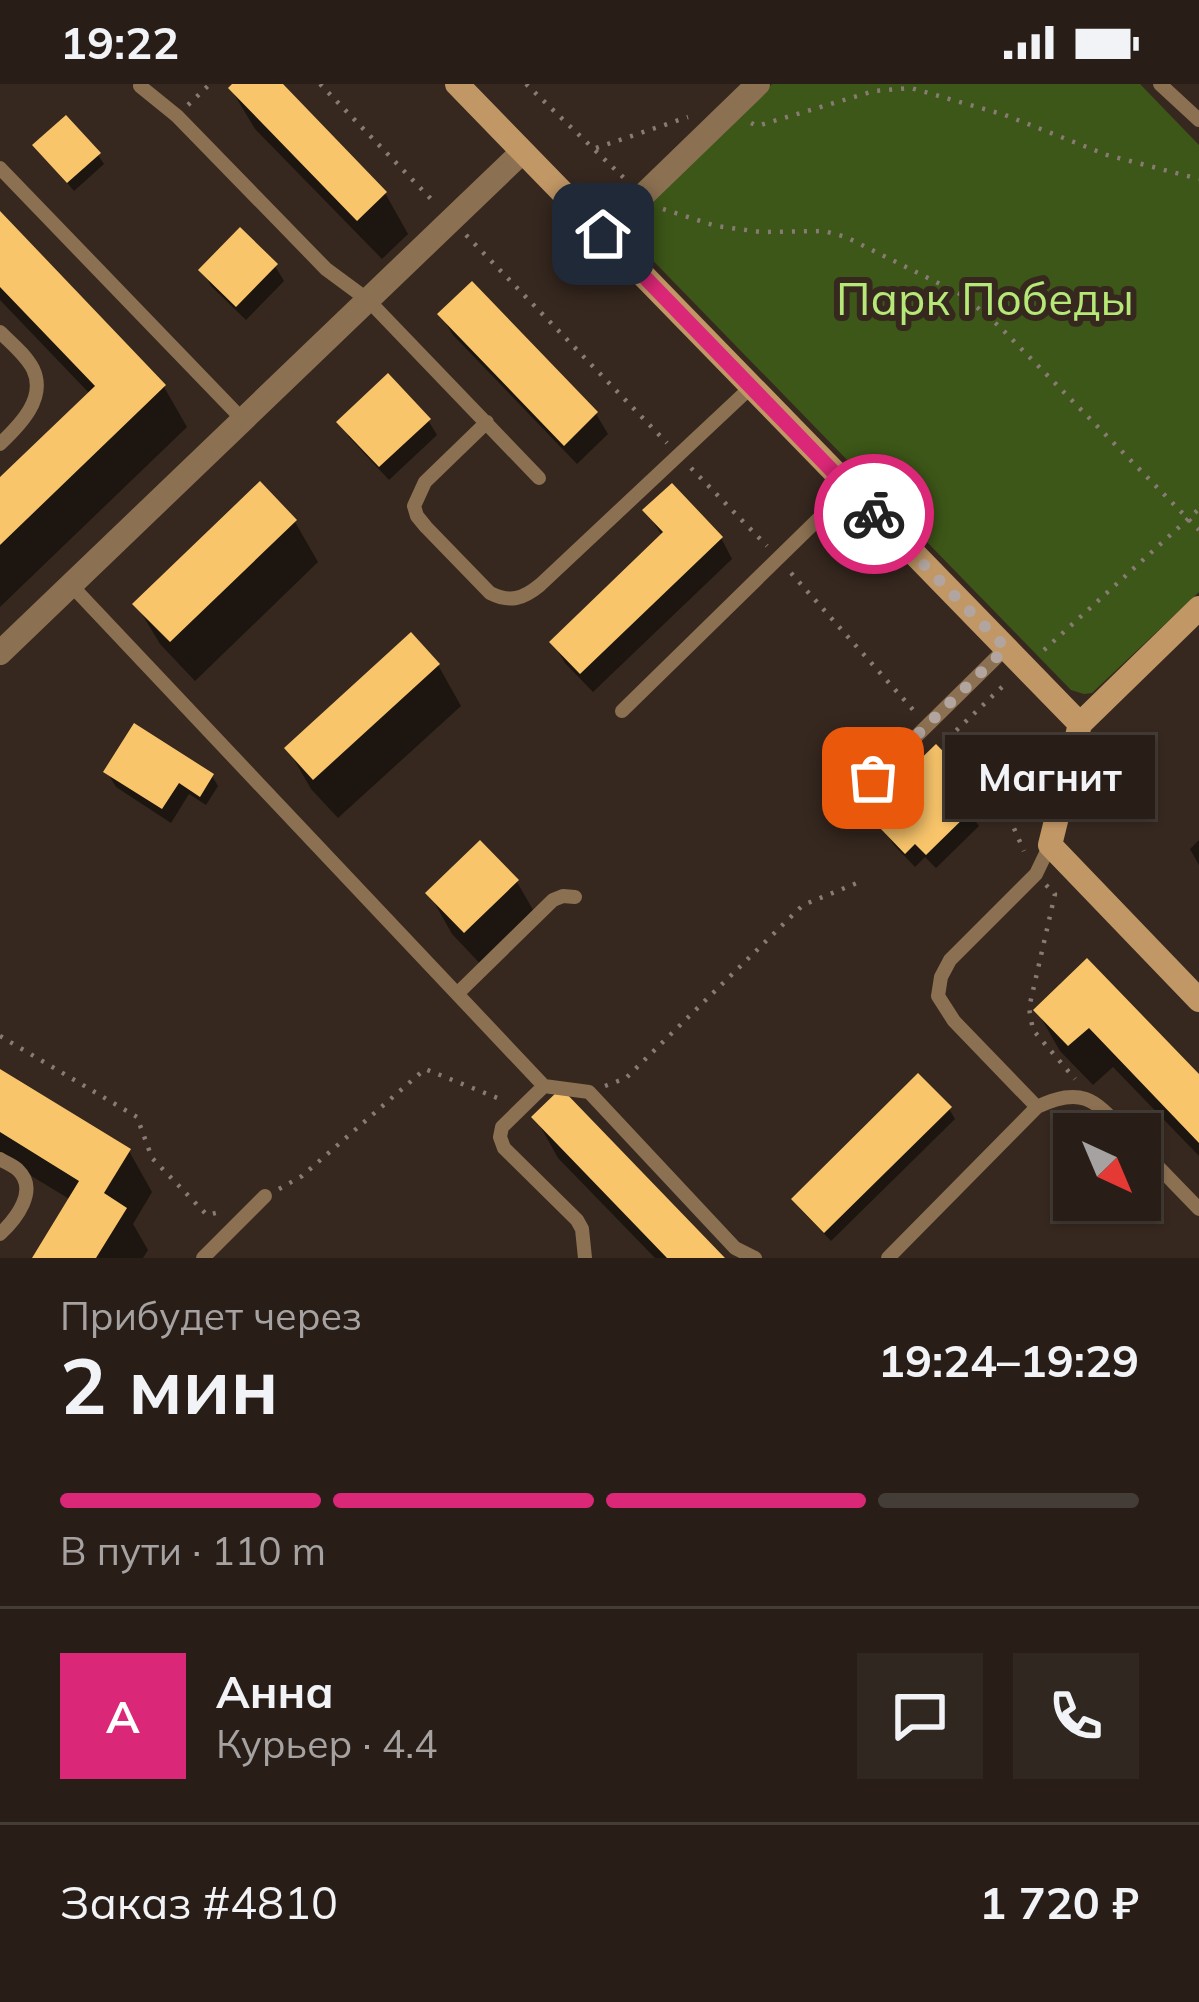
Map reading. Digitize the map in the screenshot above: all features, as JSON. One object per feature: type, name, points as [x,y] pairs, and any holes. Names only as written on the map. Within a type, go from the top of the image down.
[{"type":"street","points":[[457,84],[1079,724]]},
{"type":"street","points":[[603,234],[758,84]]},
{"type":"street","points":[[0,653],[522,152]]},
{"type":"street","points":[[1199,608],[1079,724],[1050,845],[1199,1000]]},
{"type":"lane","points":[[1160,84],[1199,120]]},
{"type":"lane","points":[[140,86],[176,116],[326,269],[368,300],[539,478]]},
{"type":"lane","points":[[0,168],[244,421]]},
{"type":"lane","points":[[0,332],[36,373],[30,411],[0,444]]},
{"type":"lane","points":[[487,422],[425,482],[414,506],[426,527],[490,593],[517,599],[540,585],[751,388]]},
{"type":"lane","points":[[622,711],[849,489]]},
{"type":"lane","points":[[71,585],[544,1086],[589,1092],[735,1247],[755,1258]]},
{"type":"lane","points":[[873,778],[1006,648]]},
{"type":"lane","points":[[1037,1107],[954,1021],[938,996],[950,960],[1036,874],[1050,845]]},
{"type":"lane","points":[[458,992],[553,900],[574,897]]},
{"type":"lane","points":[[544,1086],[502,1127],[500,1137],[504,1148],[578,1220],[585,1258]]},
{"type":"lane","points":[[888,1258],[1037,1107],[1072,1097],[1095,1101],[1107,1113]]},
{"type":"lane","points":[[0,1159],[22,1173],[27,1187],[18,1216],[0,1234]]},
{"type":"lane","points":[[1161,1170],[1199,1209]]},
{"type":"lane","points":[[203,1258],[266,1196]]},
{"type":"path","points":[[176,116],[210,84]]},
{"type":"path","points":[[320,84],[778,558],[928,725]]},
{"type":"path","points":[[526,84],[643,196],[678,215],[761,232],[824,231],[846,237],[964,296],[1199,530]]},
{"type":"path","points":[[729,113],[757,125],[874,91],[910,88],[1004,115],[1107,155],[1199,179]]},
{"type":"path","points":[[594,149],[688,117]]},
{"type":"path","points":[[1040,653],[1199,508]]},
{"type":"path","points":[[589,1092],[626,1078],[803,905],[862,881]]},
{"type":"path","points":[[0,1036],[137,1117],[152,1158],[207,1215],[251,1204],[302,1177],[425,1069],[522,1108]]},
{"type":"green space","name":"Парк Победы","points":[[772,84],[1140,84],[1199,145],[1199,592],[1092,693],[1071,690],[629,236],[634,216]]},
{"type":"building","points":[[232,84],[283,84],[387,192],[357,221],[228,88]]},
{"type":"building","points":[[66,115],[101,153],[67,183],[32,145]]},
{"type":"building","points":[[0,211],[166,385],[0,545],[0,477],[95,386],[0,287]]},
{"type":"building","points":[[240,227],[278,264],[236,307],[198,270]]},
{"type":"building","points":[[472,281],[598,412],[564,446],[437,314]]},
{"type":"building","points":[[388,373],[431,419],[379,467],[336,422]]},
{"type":"building","points":[[260,481],[297,520],[170,642],[132,604]]},
{"type":"building","points":[[672,483],[723,537],[580,674],[549,642],[663,532],[642,510]]},
{"type":"building","points":[[411,632],[440,664],[313,780],[284,748]]},
{"type":"building","points":[[134,723],[214,774],[200,797],[179,783],[162,809],[103,772]]},
{"type":"building","points":[[936,744],[967,776],[953,788],[973,809],[926,855],[915,844],[905,854],[880,828],[890,818],[875,803]]},
{"type":"building","points":[[480,840],[519,880],[464,933],[425,893]]},
{"type":"building","points":[[1087,958],[1199,1074],[1199,1143],[1089,1028],[1068,1046],[1033,1010]]},
{"type":"building","points":[[0,1069],[131,1149],[104,1193],[127,1208],[96,1258],[32,1258],[79,1181],[0,1132]]},
{"type":"building","points":[[918,1073],[952,1107],[824,1233],[791,1199]]},
{"type":"building","points":[[561,1088],[725,1258],[667,1258],[531,1117]]},
{"type":"way so far","points":[[873,778],[1006,648],[874,514]]},
{"type":"place","name":"Магнит","points":[[873,778]]},
{"type":"route","points":[[603,234],[874,514]]}]
